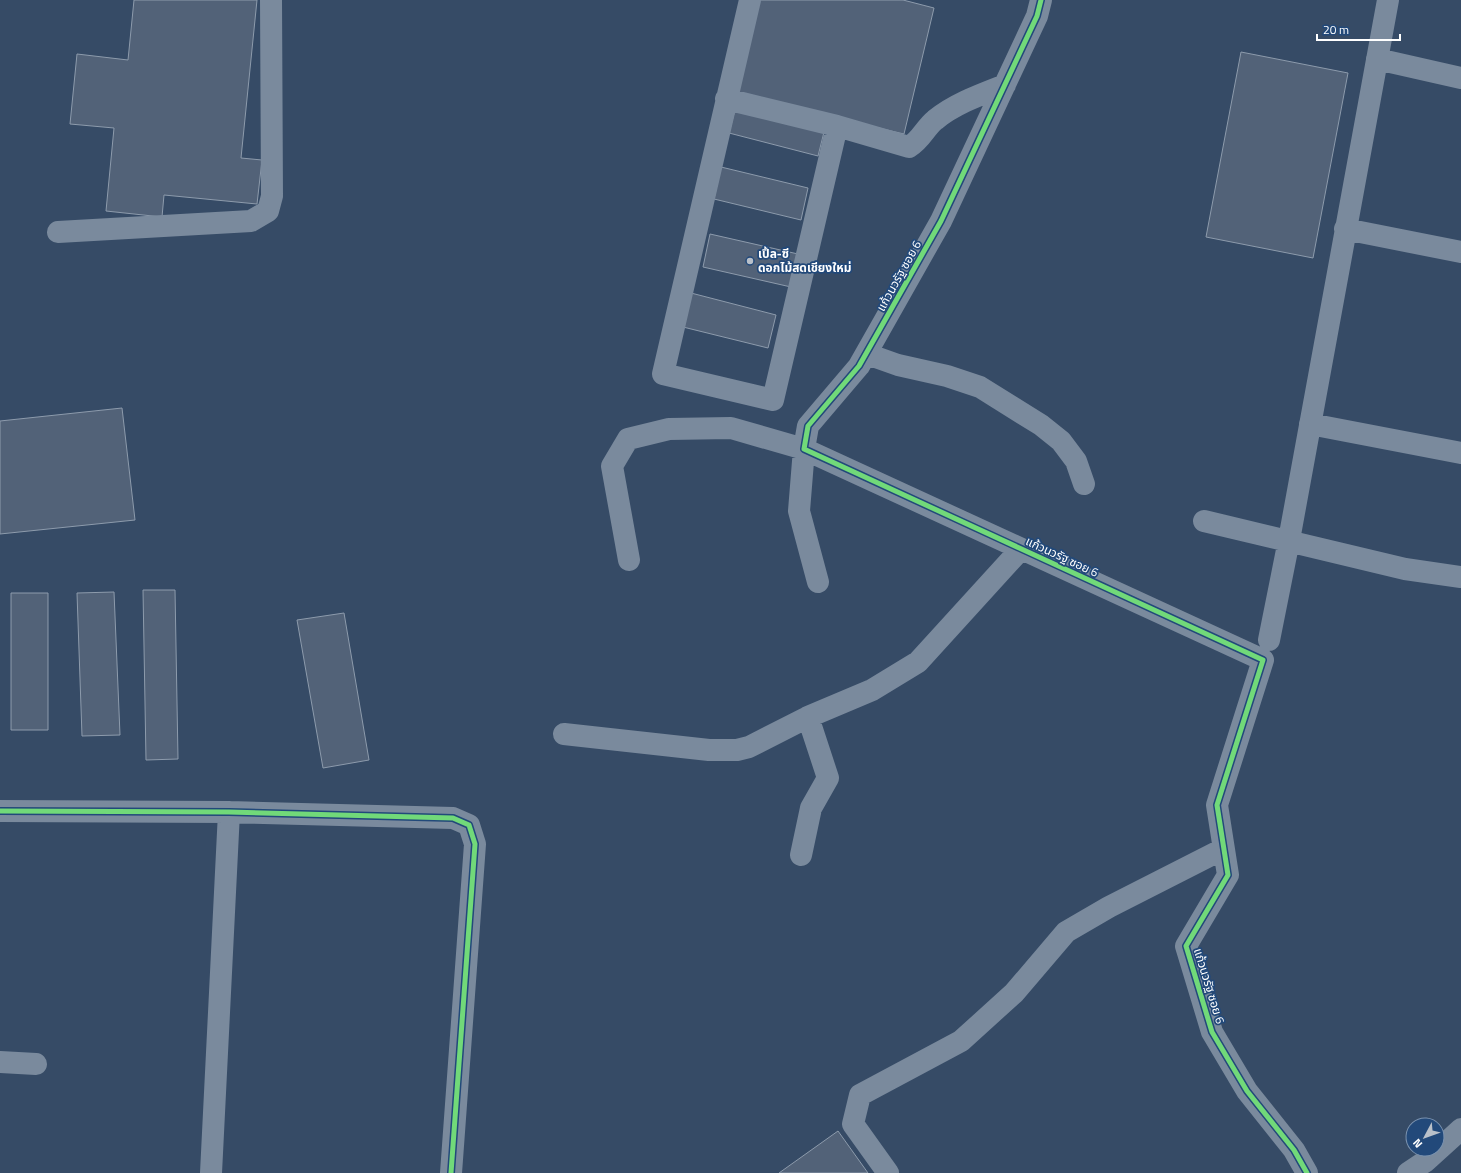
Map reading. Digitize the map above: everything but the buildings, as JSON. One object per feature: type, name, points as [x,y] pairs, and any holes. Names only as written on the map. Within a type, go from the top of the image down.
[{"type":"street","points":[[58,232],[251,221],[268,211],[272,196],[271,0]]},
{"type":"street","points":[[750,0],[663,374],[772,400],[837,126]]},
{"type":"street","name":"แก้วนวรัฐ ซอย 6","points":[[1041,0],[1037,16],[941,221],[860,366],[808,426],[804,449],[1263,660],[1217,805],[1228,875],[1186,946],[1212,1032],[1248,1091],[1294,1150],[1307,1173]]},
{"type":"street","points":[[1269,640],[1289,540],[1388,0]]},
{"type":"street","points":[[1377,60],[1461,78]]},
{"type":"street","points":[[726,99],[837,126],[909,147],[917,142],[934,120],[978,96],[1005,85]]},
{"type":"street","points":[[1345,230],[1461,252]]},
{"type":"street","points":[[867,354],[898,365],[947,376],[980,387],[1041,425],[1061,440],[1076,460],[1084,484]]},
{"type":"street","points":[[1310,424],[1461,453]]},
{"type":"street","points":[[629,560],[612,466],[628,439],[669,429],[731,428],[804,449],[799,511],[818,582]]},
{"type":"street","points":[[1204,521],[1289,540],[1405,569],[1461,577]]},
{"type":"street","points":[[564,734],[709,750],[737,750],[749,747],[808,717],[872,690],[918,662],[1021,549]]},
{"type":"street","points":[[801,855],[811,808],[828,778],[808,717]]},
{"type":"street","points":[[0,811],[229,812],[453,818],[469,825],[475,844],[451,1173]]},
{"type":"street","points":[[211,1173],[229,812]]},
{"type":"street","points":[[888,1173],[853,1124],[860,1095],[961,1040],[1014,993],[1066,932],[1109,907],[1223,849]]},
{"type":"street","points":[[0,1062],[36,1064]]},
{"type":"street","points":[[1408,1173],[1426,1161],[1461,1129]]},
{"type":"cycle path","points":[[1041,0],[1037,16],[941,221],[859,366],[808,426],[804,449],[1263,660],[1217,805],[1228,875],[1186,946],[1212,1032],[1247,1091],[1294,1150],[1307,1173]]},
{"type":"cycle path","points":[[0,811],[229,812],[453,818],[469,825],[475,844],[451,1173]]},
{"type":"place","name":"เปิ้ล-ซี ดอกไม้สดเชียงใหม่","points":[[750,261]]}]
